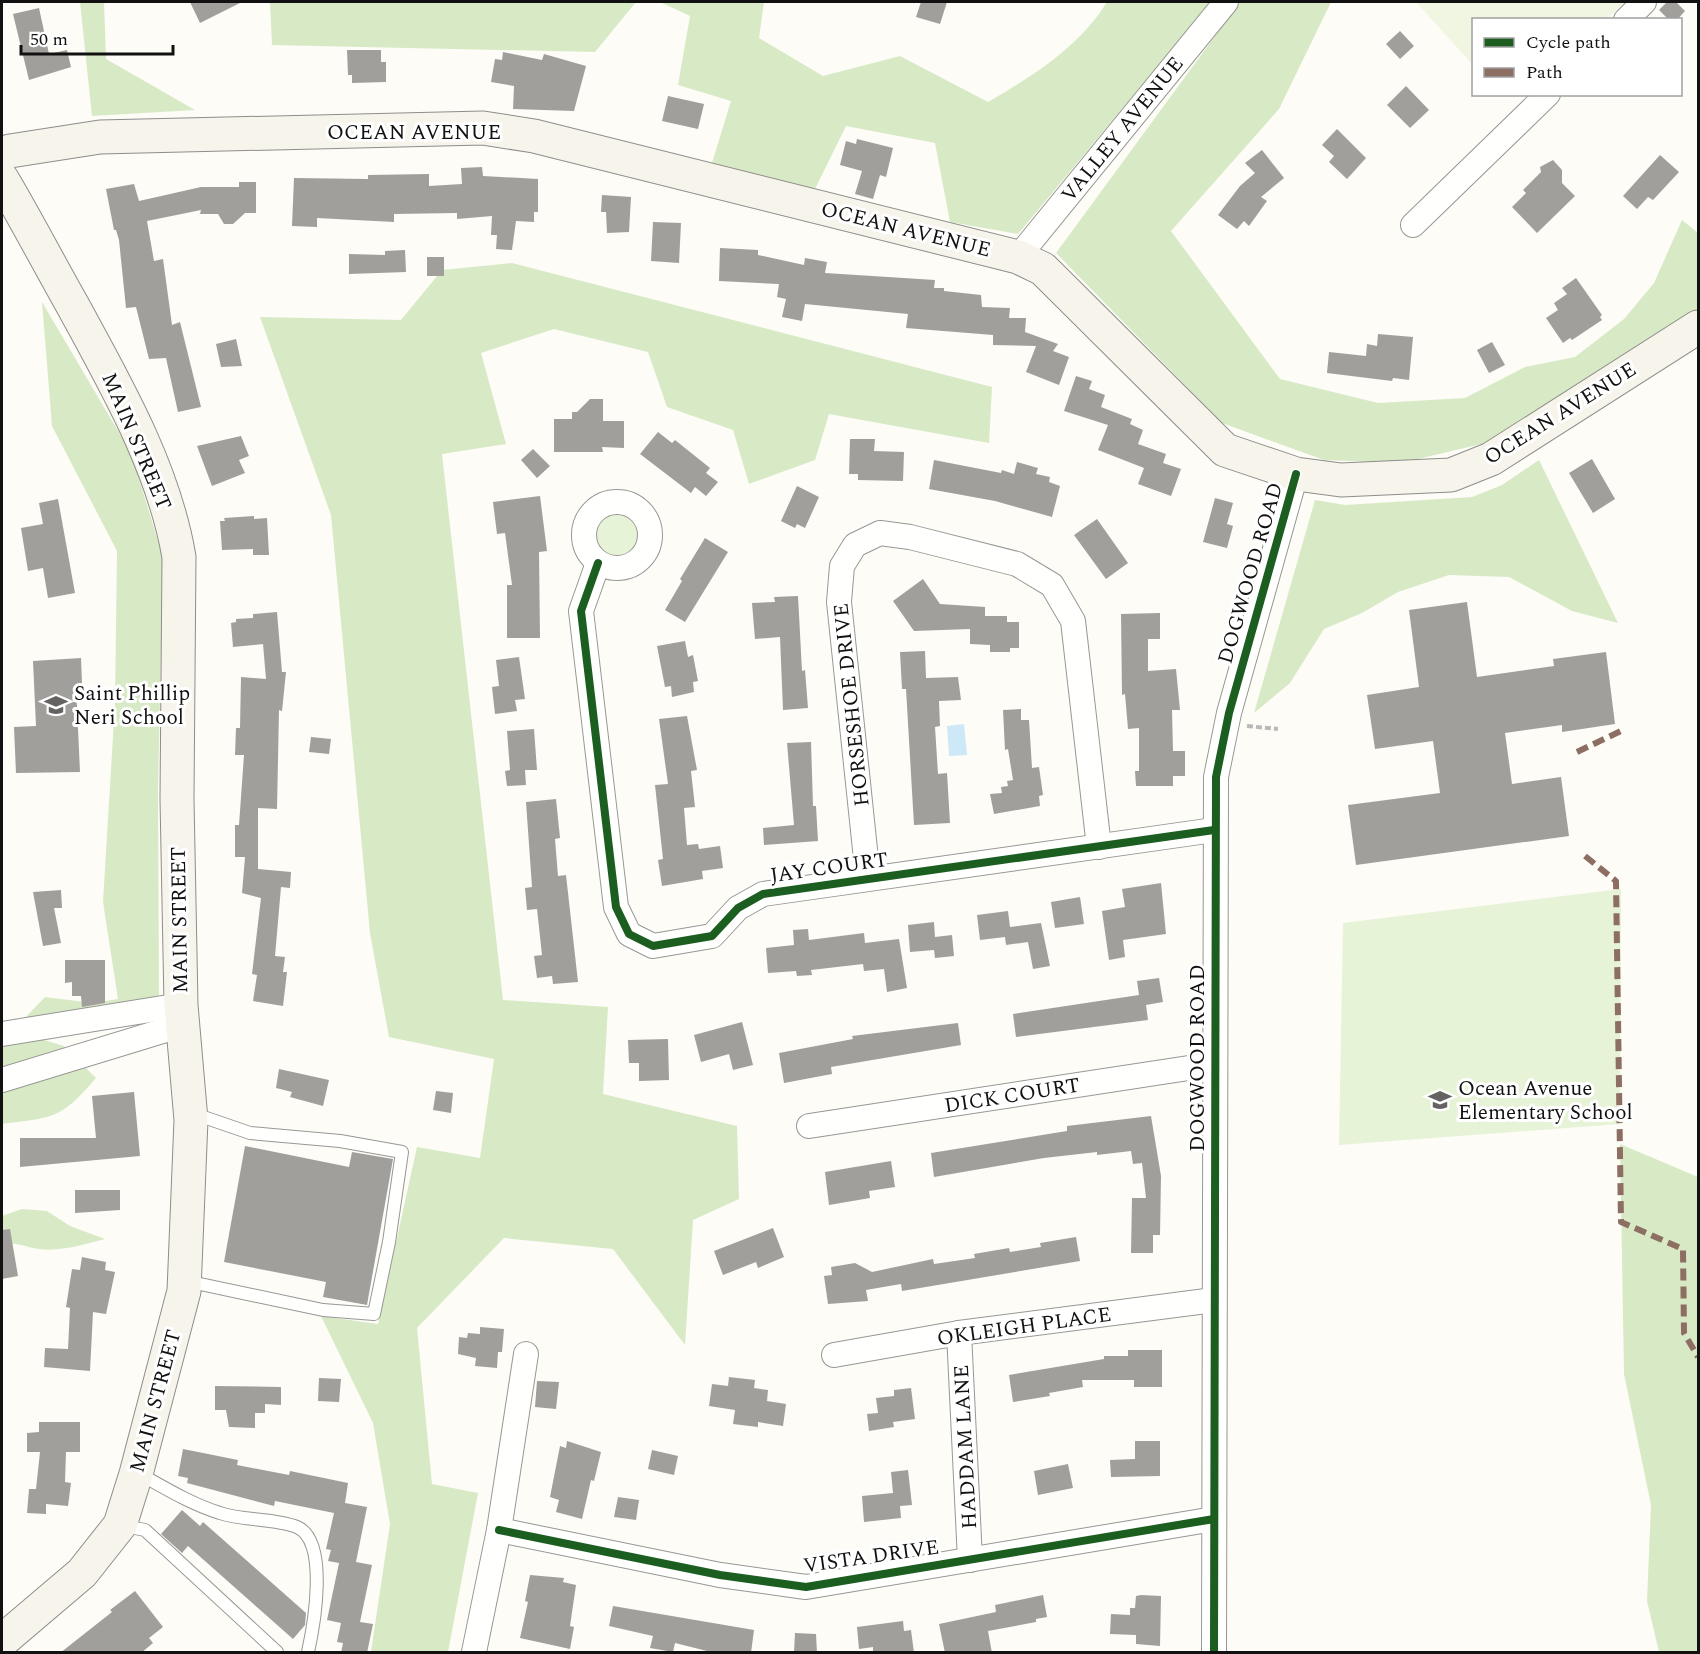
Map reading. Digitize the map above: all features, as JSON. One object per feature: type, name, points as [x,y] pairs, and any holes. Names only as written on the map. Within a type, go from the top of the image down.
[{"type":"main road","name":"OCEAN AVENUE","points":[[2,155],[10,151],[100,137],[483,128],[534,136],[1018,257],[1043,269],[1225,450],[1296,474],[1341,480],[1451,475],[1491,459],[1698,327]]},
{"type":"main road","name":"MAIN STREET","points":[[2,179],[105,364],[129,412],[175,535],[179,557],[177,798],[182,1015],[190,1113],[185,1281],[137,1472],[120,1525],[82,1573],[2,1641]]},
{"type":"street","name":"VALLEY AVENUE","points":[[1018,257],[1226,2]]},
{"type":"street","points":[[1628,18],[1644,2]]},
{"type":"street","points":[[1413,225],[1546,96]]},
{"type":"street","name":"DOGWOOD ROAD","points":[[1214,1653],[1214,830],[1216,777],[1229,713],[1296,474]]},
{"type":"street","name":"HORSESHOE DRIVE","points":[[868,878],[839,602],[842,566],[846,559],[855,545],[880,533],[910,537],[1017,564],[1052,585],[1073,621],[1099,847]]},
{"type":"street","name":"JAY COURT","points":[[598,562],[581,611],[616,908],[629,934],[653,946],[712,936],[738,908],[764,894],[1214,830]]},
{"type":"street","points":[[2,1034],[182,1015]]},
{"type":"street","points":[[2,1080],[182,1015]]},
{"type":"street","name":"DICK COURT","points":[[809,1125],[1215,1064]]},
{"type":"street","name":"OKLEIGH PLACE","points":[[834,1355],[959,1333],[1214,1300]]},
{"type":"street","name":"HADDAM LANE","points":[[959,1333],[970,1560]]},
{"type":"street","points":[[474,1653],[499,1530],[526,1354]]},
{"type":"street","name":"VISTA DRIVE","points":[[499,1530],[720,1575],[806,1587],[1214,1519]]},
{"type":"lane","points":[[185,1281],[323,1310],[374,1314],[389,1242],[402,1152],[340,1141],[250,1133],[190,1113]]},
{"type":"lane","points":[[137,1472],[178,1496],[222,1514],[298,1527],[312,1543],[315,1569],[316,1618],[308,1653]]},
{"type":"lane","points":[[120,1525],[145,1530],[278,1653]]},
{"type":"path","points":[[1240,725],[1278,729]]},
{"type":"green space","points":[[80,2],[104,2],[106,59],[195,110],[92,116]]},
{"type":"green space","points":[[270,2],[636,2],[595,52],[272,45]]},
{"type":"green space","points":[[660,2],[764,2],[759,38],[823,76],[900,56],[988,102],[1022,82],[1069,47],[1096,18],[1107,2],[1211,2],[1018,234],[950,222],[935,143],[846,126],[815,189],[712,163],[731,101],[678,85],[690,16]]},
{"type":"green space","points":[[1240,2],[1331,2],[1279,109],[1171,231],[1280,379],[1378,403],[1465,398],[1525,367],[1575,357],[1624,319],[1654,283],[1682,220],[1698,233],[1698,309],[1579,393],[1490,442],[1401,463],[1324,460],[1222,423],[1056,253]]},
{"type":"green space","points":[[1416,2],[1625,2],[1608,18],[1472,18],[1472,64]]},
{"type":"green space","points":[[512,263],[992,387],[989,443],[829,414],[815,460],[749,484],[733,430],[667,407],[648,352],[554,329],[481,353],[506,444],[442,454],[503,1000],[608,1007],[603,1094],[737,1126],[739,1199],[693,1220],[685,1345],[613,1249],[504,1238],[417,1328],[432,1484],[478,1493],[448,1652],[371,1652],[390,1524],[373,1423],[321,1316],[378,1324],[417,1147],[480,1158],[494,1059],[389,1037],[370,933],[331,515],[260,317],[401,320],[442,270]]},
{"type":"green space","points":[[42,302],[131,453],[163,557],[158,791],[159,997],[37,1038],[64,1046],[96,1078],[73,1102],[55,1114],[34,1120],[2,1124],[2,1029],[26,1017],[45,997],[93,1003],[118,999],[103,902],[115,703],[117,551],[52,426]]},
{"type":"green space","points":[[1539,460],[1618,623],[1572,611],[1509,577],[1449,575],[1398,592],[1362,613],[1324,629],[1290,683],[1254,713],[1315,500],[1345,505],[1472,497],[1502,485]]},
{"type":"green space","points":[[613,509],[623,509],[638,517],[644,526],[646,537],[644,548],[638,557],[623,565],[613,565],[602,560],[595,553],[590,542],[590,532],[595,521],[602,514]]},
{"type":"green space","points":[[1621,889],[1620,1124],[1339,1145],[1343,923]]},
{"type":"green space","points":[[1620,1144],[1698,1177],[1698,1652],[1659,1652],[1647,1601],[1651,1505],[1624,1374]]},
{"type":"green space","points":[[22,1209],[47,1211],[70,1226],[105,1239],[56,1249],[2,1244],[2,1216]]},
{"type":"water","points":[[964,724],[967,755],[949,756],[947,726]]},
{"type":"building","points":[[190,2],[242,2],[200,23]]},
{"type":"building","points":[[921,2],[947,2],[940,24],[916,17]]},
{"type":"building","points":[[1667,2],[1676,2],[1685,11],[1679,18],[1667,18],[1659,10]]},
{"type":"building","points":[[39,8],[49,54],[67,50],[71,67],[29,80],[13,14]]},
{"type":"building","points":[[1400,31],[1414,46],[1400,59],[1386,44]]},
{"type":"building","points":[[347,50],[381,50],[381,62],[386,62],[386,82],[352,83],[352,75],[348,75]]},
{"type":"building","points":[[503,52],[542,60],[544,54],[586,66],[574,111],[513,109],[514,86],[491,82],[495,59],[502,60]]},
{"type":"building","points":[[1406,86],[1429,110],[1410,128],[1387,105]]},
{"type":"building","points":[[668,96],[704,104],[698,129],[662,121]]},
{"type":"building","points":[[1337,129],[1366,158],[1347,179],[1329,162],[1334,156],[1322,145]]},
{"type":"building","points":[[857,139],[893,148],[886,177],[880,175],[873,199],[855,194],[862,171],[840,165],[846,141],[856,144]]},
{"type":"building","points":[[1262,150],[1284,178],[1261,197],[1267,201],[1249,226],[1244,221],[1237,229],[1218,215],[1240,186],[1255,173],[1245,163]]},
{"type":"building","points":[[1660,155],[1679,172],[1653,200],[1648,197],[1637,209],[1623,196]]},
{"type":"building","points":[[1553,160],[1562,170],[1562,183],[1575,196],[1537,233],[1512,207],[1526,193],[1523,190],[1541,172],[1540,167]]},
{"type":"building","points":[[482,167],[483,176],[538,179],[538,212],[534,212],[534,222],[516,221],[512,250],[496,249],[497,235],[491,235],[492,216],[457,219],[457,213],[394,214],[394,222],[317,218],[317,227],[292,226],[294,178],[368,179],[368,175],[429,174],[429,186],[462,184],[461,168]]},
{"type":"building","points":[[239,182],[256,182],[256,213],[245,213],[233,224],[224,224],[218,214],[200,214],[201,210],[147,221],[154,261],[163,259],[172,325],[180,322],[201,407],[178,412],[166,358],[149,359],[136,307],[126,308],[119,240],[114,230],[106,189],[134,184],[139,201],[201,187],[239,187]]},
{"type":"building","points":[[602,195],[631,197],[629,232],[607,233],[606,212],[601,212]]},
{"type":"building","points":[[653,222],[681,223],[679,263],[651,261]]},
{"type":"building","points":[[720,248],[758,250],[758,255],[804,265],[805,258],[827,262],[825,273],[935,280],[934,288],[981,295],[982,307],[1010,308],[1009,318],[1026,318],[1025,332],[1058,344],[1053,351],[1069,357],[1059,385],[1026,372],[1036,346],[993,345],[993,335],[906,328],[908,314],[805,304],[802,321],[782,317],[786,299],[777,297],[779,284],[719,281]]},
{"type":"building","points":[[405,250],[406,272],[349,274],[349,254],[385,255],[385,251]]},
{"type":"building","points":[[427,257],[444,257],[444,276],[427,276]]},
{"type":"building","points":[[1576,278],[1602,315],[1600,317],[1602,320],[1572,340],[1570,338],[1563,343],[1546,318],[1558,310],[1554,303],[1567,294],[1562,288]]},
{"type":"building","points":[[1378,334],[1413,337],[1409,380],[1393,378],[1392,381],[1327,373],[1329,352],[1366,356],[1367,344],[1377,346]]},
{"type":"building","points":[[236,339],[242,366],[221,367],[216,344]]},
{"type":"building","points":[[1492,342],[1505,365],[1489,373],[1477,350]]},
{"type":"building","points":[[1076,376],[1092,381],[1089,389],[1105,395],[1101,407],[1132,419],[1130,424],[1143,430],[1138,444],[1166,454],[1163,463],[1181,469],[1171,496],[1138,484],[1144,468],[1098,450],[1108,425],[1064,411]]},
{"type":"building","points":[[590,399],[603,399],[603,421],[624,421],[624,448],[602,447],[603,452],[554,452],[554,419],[572,419],[572,412],[577,412]]},
{"type":"building","points":[[658,432],[672,443],[675,440],[710,468],[706,473],[718,482],[706,496],[695,487],[691,493],[640,454]]},
{"type":"building","points":[[241,436],[249,456],[239,460],[245,473],[212,486],[197,446]]},
{"type":"building","points":[[850,439],[875,439],[874,451],[904,452],[903,481],[858,480],[858,474],[849,474]]},
{"type":"building","points":[[533,449],[550,466],[537,478],[521,460]]},
{"type":"building","points":[[1592,459],[1615,499],[1593,513],[1569,473]]},
{"type":"building","points":[[934,460],[1001,473],[1002,470],[1014,474],[1017,462],[1038,468],[1036,474],[1050,477],[1049,482],[1060,486],[1052,517],[995,501],[929,489]]},
{"type":"building","points":[[797,486],[819,497],[805,528],[797,524],[795,528],[781,521]]},
{"type":"building","points":[[540,496],[547,551],[539,552],[540,638],[507,638],[507,585],[512,585],[505,533],[497,534],[493,502]]},
{"type":"building","points":[[1215,498],[1233,503],[1227,524],[1233,526],[1227,548],[1203,542]]},
{"type":"building","points":[[58,499],[75,593],[48,598],[43,568],[28,571],[21,528],[43,524],[39,503]]},
{"type":"building","points":[[254,516],[254,519],[267,518],[269,555],[253,555],[253,549],[222,550],[220,521],[225,521],[224,518]]},
{"type":"building","points":[[1097,519],[1128,563],[1106,579],[1074,535]]},
{"type":"building","points":[[705,538],[728,552],[685,622],[665,610],[682,581],[680,579]]},
{"type":"building","points":[[923,579],[940,604],[985,607],[985,616],[1007,616],[1007,622],[1019,622],[1019,648],[1010,648],[1010,652],[990,652],[990,645],[970,644],[970,629],[914,631],[893,601]]},
{"type":"building","points":[[798,596],[802,671],[805,670],[808,708],[783,710],[780,637],[755,639],[752,603],[775,602],[774,597]]},
{"type":"building","points":[[1467,602],[1477,677],[1554,666],[1553,659],[1606,652],[1615,724],[1562,732],[1562,725],[1505,733],[1512,784],[1561,777],[1569,836],[1356,865],[1348,805],[1440,793],[1433,741],[1375,749],[1367,695],[1419,687],[1409,610]]},
{"type":"building","points":[[277,612],[282,672],[286,672],[282,711],[279,710],[277,809],[258,808],[258,869],[291,872],[290,888],[281,887],[275,956],[285,957],[283,972],[287,972],[283,1006],[253,1001],[257,975],[252,974],[261,898],[242,893],[245,857],[235,857],[235,825],[239,825],[244,755],[235,755],[236,728],[240,728],[241,677],[266,679],[263,644],[233,647],[231,623],[236,622],[236,619],[253,618],[253,614]]},
{"type":"building","points":[[1160,613],[1160,639],[1148,639],[1148,671],[1176,669],[1180,710],[1172,710],[1173,751],[1185,751],[1185,776],[1173,776],[1173,786],[1136,786],[1135,771],[1139,771],[1139,728],[1128,729],[1125,694],[1122,695],[1121,614]]},
{"type":"building","points":[[685,641],[688,657],[693,655],[698,681],[693,682],[694,692],[672,697],[671,686],[665,687],[657,646]]},
{"type":"building","points":[[925,651],[926,678],[958,677],[961,700],[939,701],[940,726],[935,727],[938,774],[947,773],[950,823],[914,825],[906,689],[902,689],[900,652]]},
{"type":"building","points":[[519,657],[525,699],[515,700],[517,711],[495,714],[492,687],[499,686],[496,660]]},
{"type":"building","name":"Saint Phillip Neri School","points":[[81,658],[82,684],[76,685],[80,772],[16,773],[14,727],[36,726],[33,661]]},
{"type":"building","points":[[1021,709],[1021,720],[1029,720],[1032,768],[1039,767],[1043,795],[1039,796],[1040,806],[994,814],[990,794],[1002,793],[1001,787],[1008,786],[1007,781],[1013,780],[1008,749],[1005,750],[1003,710]]},
{"type":"building","points":[[687,716],[697,770],[691,771],[695,807],[684,808],[687,845],[698,844],[699,849],[720,846],[723,868],[702,871],[703,879],[662,886],[658,860],[663,859],[655,785],[668,784],[659,719]]},
{"type":"building","points":[[534,729],[537,770],[525,770],[526,785],[507,786],[505,771],[510,770],[507,731]]},
{"type":"building","points":[[311,737],[331,739],[329,754],[309,752]]},
{"type":"building","points":[[811,742],[813,806],[816,806],[818,841],[764,845],[763,828],[794,825],[787,743]]},
{"type":"building","points":[[556,799],[560,838],[555,839],[558,876],[566,875],[578,982],[553,984],[552,976],[537,978],[534,956],[542,955],[537,909],[527,910],[525,888],[532,887],[526,802]]},
{"type":"building","points":[[1161,883],[1166,934],[1123,940],[1125,957],[1109,960],[1102,911],[1125,907],[1122,889]]},
{"type":"building","points":[[61,890],[62,908],[54,908],[61,943],[43,946],[33,892]]},
{"type":"building","points":[[1080,897],[1084,924],[1055,928],[1051,902]]},
{"type":"building","points":[[1008,911],[1010,927],[1041,923],[1050,966],[1033,969],[1028,942],[1006,945],[1005,937],[980,940],[977,915]]},
{"type":"building","points":[[934,922],[935,937],[952,935],[954,956],[935,958],[934,950],[910,952],[908,925]]},
{"type":"building","points":[[808,929],[809,940],[864,933],[865,943],[899,939],[907,988],[887,992],[884,969],[864,971],[863,964],[811,970],[812,975],[797,976],[796,971],[768,973],[766,948],[794,945],[793,930]]},
{"type":"building","points":[[65,960],[105,960],[105,1003],[82,1007],[81,996],[72,996],[72,982],[65,983]]},
{"type":"building","points":[[1159,978],[1163,1002],[1146,1005],[1148,1020],[1016,1037],[1013,1014],[1139,995],[1137,981]]},
{"type":"building","points":[[742,1022],[753,1065],[733,1070],[729,1054],[701,1062],[694,1035]]},
{"type":"building","points":[[958,1023],[961,1045],[831,1067],[832,1074],[784,1083],[779,1053],[853,1039],[852,1036]]},
{"type":"building","points":[[668,1039],[669,1080],[639,1081],[639,1063],[629,1063],[628,1040]]},
{"type":"building","points":[[279,1069],[329,1080],[323,1106],[290,1097],[292,1092],[276,1088]]},
{"type":"building","points":[[436,1091],[453,1093],[451,1113],[433,1110]]},
{"type":"building","points":[[134,1092],[140,1156],[20,1167],[20,1138],[96,1138],[92,1096]]},
{"type":"building","points":[[1151,1116],[1161,1176],[1160,1235],[1153,1235],[1153,1253],[1131,1253],[1132,1198],[1146,1198],[1142,1163],[1133,1164],[1131,1151],[1044,1158],[934,1177],[931,1153],[1067,1131],[1067,1126]]},
{"type":"building","points":[[245,1146],[349,1167],[352,1152],[393,1159],[367,1305],[323,1297],[326,1282],[224,1262]]},
{"type":"building","points":[[891,1161],[895,1187],[869,1191],[870,1198],[829,1205],[825,1172]]},
{"type":"building","points":[[75,1190],[120,1190],[120,1210],[75,1213]]},
{"type":"building","points":[[773,1228],[784,1257],[758,1268],[756,1262],[723,1275],[714,1251]]},
{"type":"building","points":[[10,1229],[18,1276],[2,1279],[2,1230]]},
{"type":"building","points":[[1076,1237],[1080,1261],[902,1291],[901,1284],[866,1290],[868,1301],[828,1304],[824,1276],[832,1275],[831,1267],[855,1263],[872,1272],[933,1259],[934,1264],[975,1258],[974,1254],[1009,1248],[1010,1252],[1041,1247],[1040,1243]]},
{"type":"building","points":[[82,1257],[106,1262],[105,1270],[115,1272],[106,1314],[93,1312],[90,1371],[44,1367],[45,1348],[68,1349],[70,1308],[66,1307],[72,1269],[80,1270]]},
{"type":"building","points":[[480,1327],[504,1329],[502,1352],[498,1352],[497,1368],[475,1366],[476,1358],[458,1354],[459,1337],[467,1338],[468,1333],[480,1334]]},
{"type":"building","points":[[1128,1350],[1162,1350],[1162,1387],[1134,1387],[1134,1380],[1082,1380],[1083,1387],[1049,1393],[1050,1396],[1013,1402],[1009,1375],[1104,1359],[1104,1356],[1128,1356]]},
{"type":"building","points":[[729,1377],[755,1380],[754,1388],[768,1390],[767,1401],[786,1404],[783,1426],[758,1422],[758,1427],[733,1424],[735,1410],[709,1406],[712,1384],[728,1386]]},
{"type":"building","points":[[319,1378],[341,1379],[339,1402],[318,1401]]},
{"type":"building","points":[[537,1381],[559,1382],[556,1409],[535,1407]]},
{"type":"building","points":[[215,1386],[281,1387],[281,1405],[265,1404],[265,1413],[255,1413],[255,1428],[229,1427],[226,1410],[215,1410]]},
{"type":"building","points":[[911,1388],[915,1419],[893,1422],[894,1427],[869,1431],[867,1414],[878,1413],[876,1398],[894,1396],[894,1390]]},
{"type":"building","points":[[39,1422],[80,1422],[80,1452],[66,1452],[65,1482],[71,1483],[68,1506],[46,1504],[46,1514],[27,1513],[29,1489],[36,1489],[40,1452],[27,1452],[27,1433],[39,1432]]},
{"type":"building","points":[[567,1441],[601,1452],[594,1481],[591,1480],[582,1519],[556,1512],[559,1500],[550,1497],[560,1446],[566,1448]]},
{"type":"building","points":[[1135,1441],[1160,1441],[1160,1476],[1111,1477],[1110,1460],[1135,1459]]},
{"type":"building","points":[[183,1449],[238,1460],[237,1465],[289,1475],[290,1471],[348,1483],[345,1503],[367,1507],[356,1562],[372,1565],[360,1622],[373,1624],[367,1653],[341,1653],[343,1643],[337,1642],[341,1623],[327,1620],[339,1563],[328,1561],[331,1550],[326,1549],[334,1513],[275,1501],[274,1506],[187,1483],[188,1478],[178,1476]]},
{"type":"building","points":[[652,1450],[678,1456],[674,1475],[648,1469]]},
{"type":"building","points":[[1068,1464],[1073,1488],[1038,1495],[1034,1471]]},
{"type":"building","points":[[908,1470],[912,1505],[900,1506],[901,1518],[864,1522],[862,1496],[893,1493],[891,1472]]},
{"type":"building","points":[[618,1497],[639,1500],[636,1520],[614,1517]]},
{"type":"building","points":[[182,1510],[200,1526],[203,1522],[306,1613],[305,1625],[293,1639],[188,1546],[182,1553],[161,1534]]},
{"type":"building","points":[[530,1575],[564,1578],[563,1582],[576,1585],[570,1626],[574,1627],[570,1649],[520,1638],[528,1602],[525,1601]]},
{"type":"building","points":[[135,1591],[163,1627],[149,1638],[153,1643],[141,1653],[60,1653],[112,1612],[110,1610]]},
{"type":"building","points":[[1043,1595],[1047,1617],[1036,1619],[1036,1622],[988,1631],[992,1653],[945,1653],[939,1624],[996,1612],[995,1605]]},
{"type":"building","points":[[1136,1596],[1161,1596],[1160,1646],[1136,1644],[1136,1635],[1110,1634],[1111,1614],[1130,1615],[1130,1608],[1135,1608]]},
{"type":"building","points":[[613,1606],[754,1630],[751,1653],[715,1653],[675,1643],[673,1652],[650,1648],[653,1636],[609,1626]]},
{"type":"building","points":[[903,1621],[904,1631],[911,1630],[914,1653],[873,1652],[873,1647],[859,1649],[857,1627]]},
{"type":"building","points":[[795,1633],[816,1634],[817,1653],[794,1653]]},
{"type":"marked path","points":[[1577,752],[1623,730]]},
{"type":"marked path","points":[[1585,856],[1616,881],[1621,1222],[1683,1249],[1684,1333],[1698,1357]]},
{"type":"cycle path","points":[[1214,1652],[1216,777],[1229,713],[1296,474]]},
{"type":"cycle path","points":[[598,563],[581,611],[616,907],[629,934],[653,946],[712,936],[738,908],[763,894],[1214,830]]},
{"type":"cycle path","points":[[499,1530],[720,1575],[806,1587],[1214,1519]]},
{"type":"place","name":"Saint Phillip Neri School","points":[[56,705]]},
{"type":"place","name":"Ocean Avenue Elementary School","points":[[1440,1100]]}]
